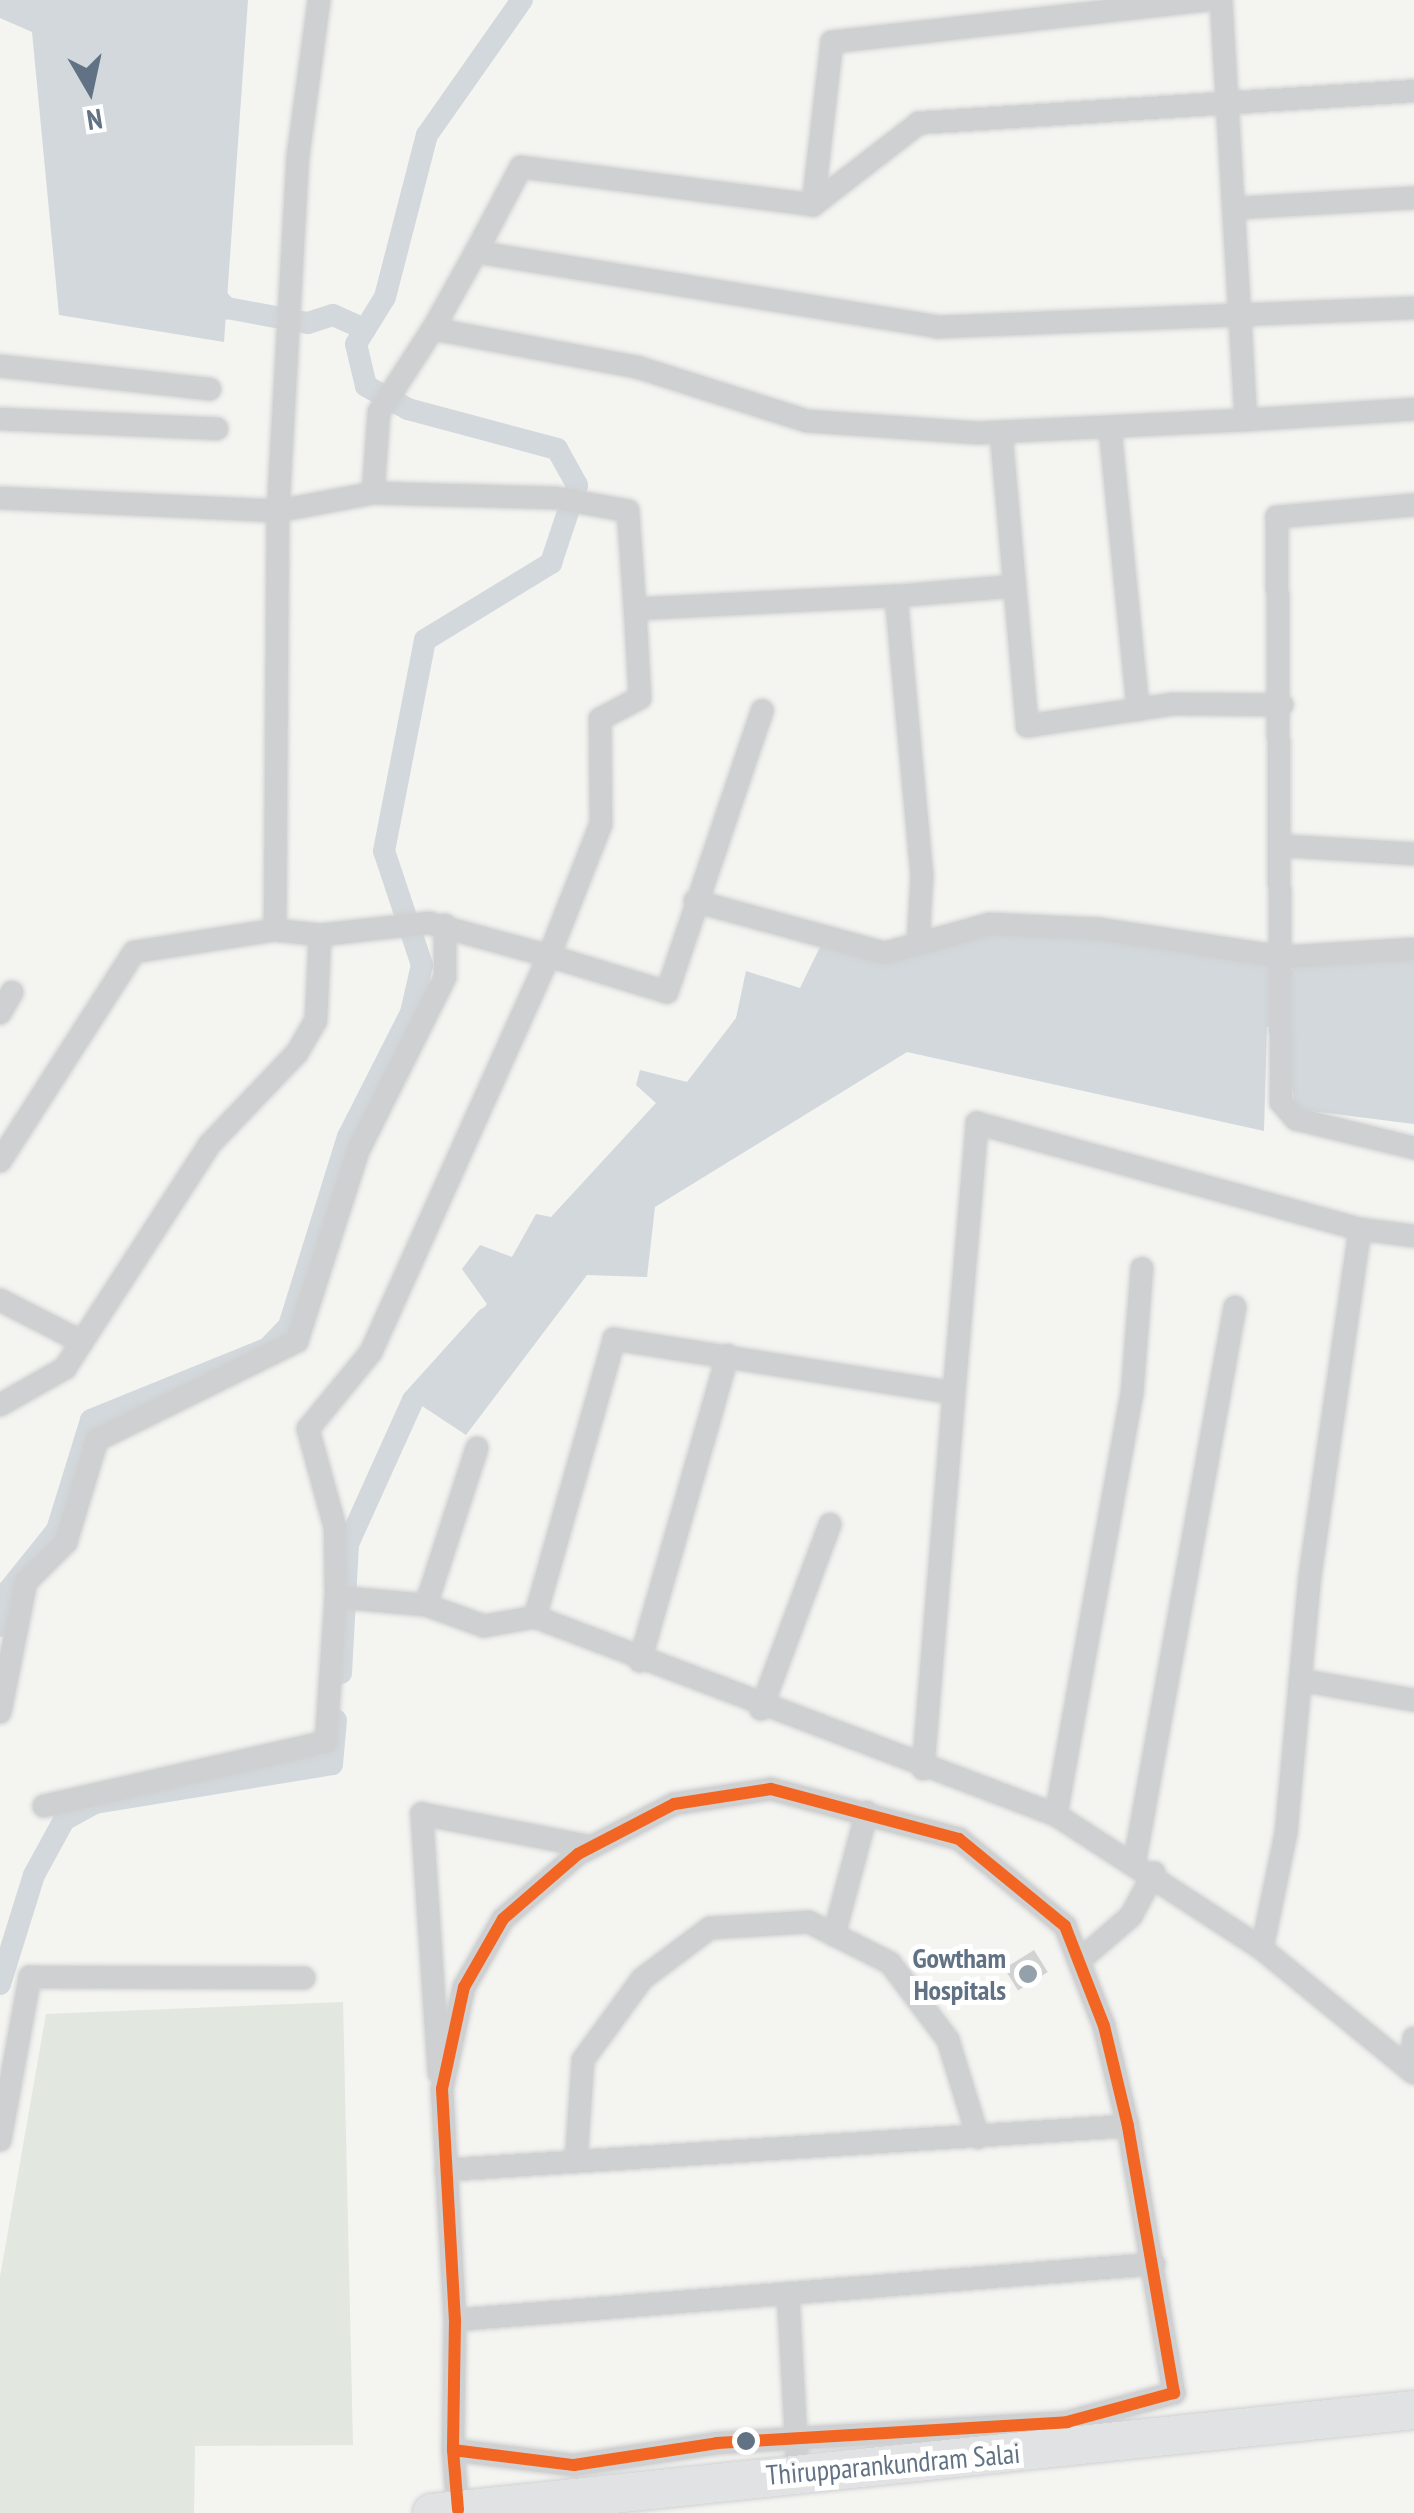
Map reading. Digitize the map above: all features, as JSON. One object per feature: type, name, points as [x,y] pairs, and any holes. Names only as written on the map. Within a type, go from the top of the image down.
[{"type":"main road","name":"Thirupparankundram Salai","points":[[445,2512],[797,2457],[1414,2410]]},
{"type":"main road","name":"Thirupparankundram Salai","points":[[632,2513],[1414,2432]]},
{"type":"street","points":[[275,930],[278,511],[288,338],[319,0]]},
{"type":"street","points":[[814,205],[832,42],[1019,10],[1205,0]]},
{"type":"street","points":[[1221,0],[1238,208],[1246,420]]},
{"type":"street","points":[[373,493],[378,412],[433,329],[520,167],[814,205],[919,123],[1414,91]]},
{"type":"street","points":[[1238,208],[1414,198]]},
{"type":"street","points":[[476,252],[936,327],[1243,318],[1414,308]]},
{"type":"street","points":[[433,329],[637,367],[806,422],[1000,432],[1414,409]]},
{"type":"street","points":[[0,366],[210,389]]},
{"type":"street","points":[[0,419],[217,429]]},
{"type":"street","points":[[1110,428],[1138,710]]},
{"type":"street","points":[[1000,432],[1027,726],[1138,710],[1282,705]]},
{"type":"street","points":[[0,498],[278,511],[373,493],[556,498],[587,509],[628,512],[640,698],[600,718],[601,824],[549,956],[371,1352],[308,1428],[334,1527],[344,1598],[326,1742],[44,1806]]},
{"type":"street","points":[[1414,504],[1277,517],[1284,846],[1281,1102],[1296,1119],[1414,1148]]},
{"type":"street","points":[[635,610],[1014,586]]},
{"type":"street","points":[[896,596],[922,875],[918,944]]},
{"type":"street","points":[[0,1162],[134,952],[275,930],[320,935],[437,924],[667,992],[694,902],[762,710]]},
{"type":"street","points":[[1284,846],[1414,854]]},
{"type":"street","points":[[694,902],[885,952],[990,924],[1100,929],[1282,962],[1414,949]]},
{"type":"street","points":[[0,1712],[26,1582],[66,1542],[96,1440],[297,1341],[358,1151],[446,977],[437,924]]},
{"type":"street","points":[[0,1404],[65,1368],[209,1144],[297,1053],[316,1020],[320,935]]},
{"type":"street","points":[[0,1013],[12,992]]},
{"type":"street","points":[[923,1769],[978,1122],[1360,1229],[1414,1236]]},
{"type":"street","points":[[1262,1949],[1286,1833],[1300,1680],[1360,1229]]},
{"type":"street","points":[[1056,1815],[1132,1394],[1142,1268]]},
{"type":"street","points":[[0,1300],[82,1342]]},
{"type":"street","points":[[1079,1961],[1131,1916],[1144,1869],[1235,1307]]},
{"type":"street","points":[[535,1616],[614,1339],[954,1393]]},
{"type":"street","points":[[640,1662],[728,1355]]},
{"type":"street","points":[[426,1604],[477,1448]]},
{"type":"street","points":[[761,1709],[830,1524]]},
{"type":"street","points":[[344,1598],[426,1604],[484,1626],[535,1616],[761,1709],[1056,1815],[1262,1949],[1412,2071]]},
{"type":"street","points":[[1300,1680],[1414,1700]]},
{"type":"street","points":[[442,2089],[464,1986],[503,1919],[591,1847],[674,1804],[771,1789],[960,1840],[1065,1926],[1079,1961],[1128,2126],[1174,2394],[1067,2422],[797,2457],[574,2465],[453,2450]]},
{"type":"street","points":[[834,1935],[867,1812]]},
{"type":"street","points":[[445,2512],[453,2450],[456,2320],[442,2089],[428,2003],[422,1814],[591,1847]]},
{"type":"street","points":[[576,2161],[583,2060],[642,1979],[710,1928],[809,1922],[890,1963],[948,2040],[978,2137]]},
{"type":"street","points":[[0,2140],[30,1977],[304,1978]]},
{"type":"street","points":[[1412,2071],[1414,2038]]},
{"type":"street","points":[[446,2170],[1128,2126]]},
{"type":"street","points":[[456,2320],[1154,2264]]},
{"type":"street","points":[[788,2293],[797,2457]]},
{"type":"shaded area","points":[[0,0],[248,0],[224,342],[59,315],[32,32],[0,18]]},
{"type":"shaded area","points":[[990,928],[1108,936],[1270,963],[1288,975],[1300,958],[1414,953],[1414,1124],[1295,1109],[1285,1026],[1267,1027],[1264,1131],[907,1052],[655,1207],[647,1277],[587,1275],[466,1435],[413,1400],[487,1304],[462,1269],[480,1245],[512,1257],[536,1214],[551,1217],[656,1103],[636,1085],[640,1070],[687,1082],[736,1018],[746,971],[800,988],[820,947],[886,962]]},
{"type":"shaded area","points":[[343,2002],[353,2445],[195,2446],[194,2513],[0,2513],[0,2277],[46,2014]]},
{"type":"building","points":[[1034,1950],[1048,1972],[1018,1991],[1004,1969]]},
{"type":"waterway","points":[[0,1626],[9,1590],[57,1530],[91,1420],[268,1348],[289,1326],[348,1137],[411,1013],[422,965],[384,851],[425,640],[551,563],[577,485],[557,449],[408,409],[366,386],[356,344],[385,297],[427,135],[522,0]]},
{"type":"waterway","points":[[207,289],[227,308],[308,323],[333,315],[365,329]]},
{"type":"waterway","points":[[341,1673],[348,1544],[413,1400],[487,1318]]},
{"type":"waterway","points":[[0,1984],[34,1875],[64,1820],[95,1803],[332,1764],[336,1720]]},
{"type":"transit line","points":[[453,2450],[574,2465],[717,2443],[1067,2422],[1174,2393],[1128,2126],[1104,2026],[1065,1926],[959,1839],[771,1789],[674,1804],[578,1854],[503,1919],[464,1987],[442,2089],[455,2320],[453,2450],[458,2510]]},
{"type":"place","name":"Gowtham Hospitals","points":[[1028,1974]]}]
